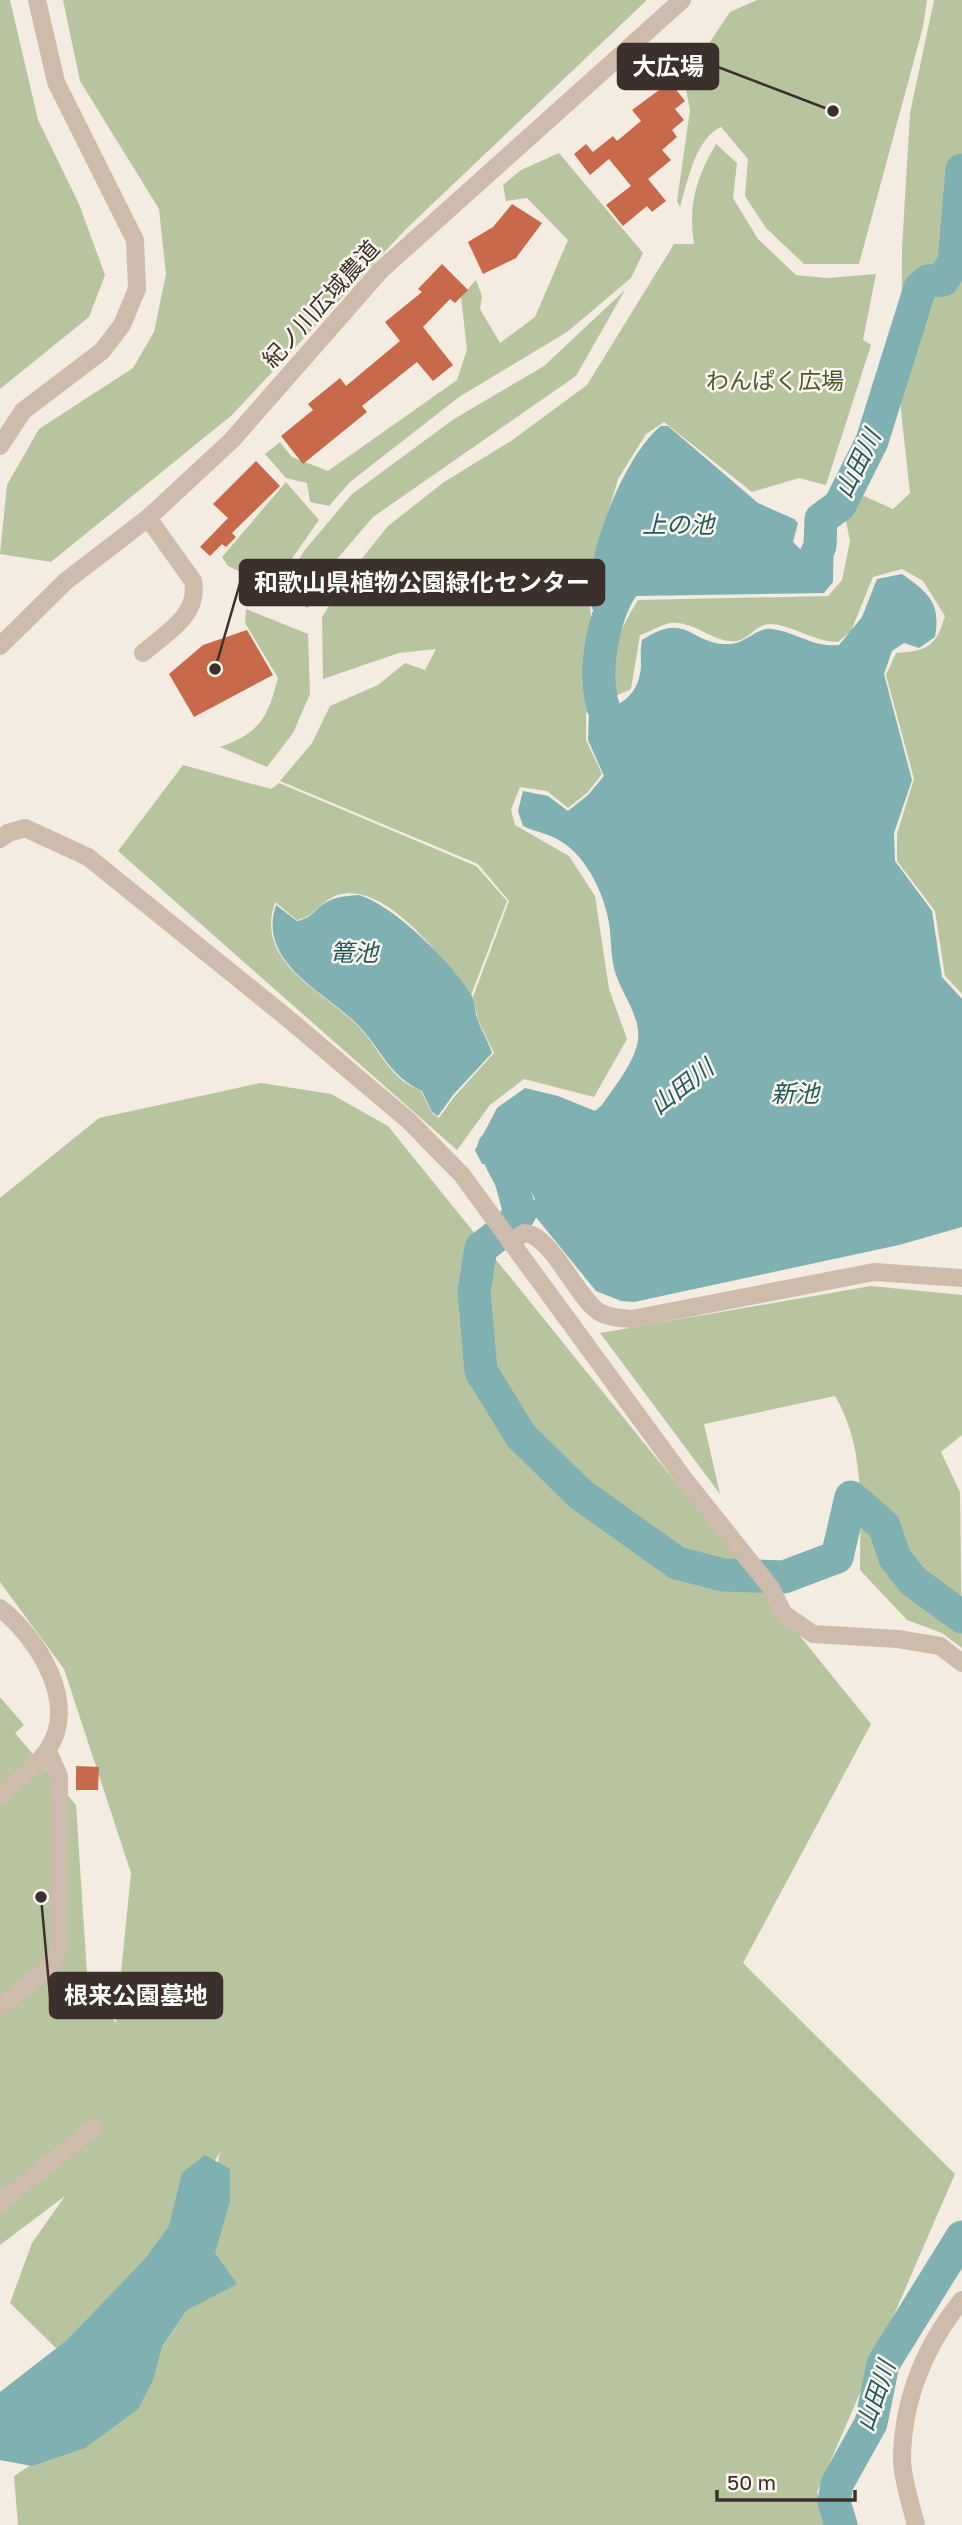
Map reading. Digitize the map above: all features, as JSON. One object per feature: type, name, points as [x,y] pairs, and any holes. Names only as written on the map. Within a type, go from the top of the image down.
[{"type":"street","points":[[0,446],[23,411],[102,351],[122,325],[137,289],[135,240],[56,82],[37,0]]},
{"type":"street","name":"紀ノ川広域農道","points":[[0,646],[66,581],[148,517],[232,440],[381,270],[682,0]]},
{"type":"street","points":[[143,653],[186,615],[194,590],[193,580],[148,517]]},
{"type":"street","points":[[0,839],[8,832],[25,828],[88,857],[286,1017],[440,1151],[467,1182],[685,1480],[771,1588],[783,1613],[813,1633],[898,1639],[940,1646],[962,1663]]},
{"type":"street","points":[[510,1242],[524,1233],[538,1238],[591,1304],[612,1317],[632,1319],[874,1272],[962,1278]]},
{"type":"street","points":[[0,1608],[18,1623],[36,1647],[54,1687],[59,1714],[47,1751],[0,1796]]},
{"type":"street","points":[[0,2007],[53,1963],[58,1952],[59,1776],[47,1751]]},
{"type":"street","points":[[0,2203],[93,2128]]},
{"type":"street","points":[[916,2525],[902,2462],[907,2411],[924,2358],[962,2300]]},
{"type":"green space","points":[[0,0],[10,0],[38,120],[79,204],[105,275],[89,317],[0,389]]},
{"type":"green space","points":[[63,0],[647,0],[406,229],[232,415],[51,562],[0,554],[7,485],[39,429],[133,368],[154,332],[166,274],[159,209],[80,81]]},
{"type":"green space","points":[[757,0],[927,0],[923,27],[859,264],[804,264],[766,228],[745,196],[748,159],[721,127],[712,133],[699,151],[680,207],[677,201],[690,110],[682,69],[704,51],[730,12]]},
{"type":"green space","points":[[934,0],[962,0],[962,994],[945,976],[935,911],[897,861],[897,834],[914,779],[886,675],[896,653],[923,649],[934,641],[942,626],[945,616],[923,581],[902,569],[873,577],[851,631],[838,642],[770,624],[741,640],[729,641],[687,625],[666,624],[640,635],[631,689],[609,699],[608,685],[614,647],[638,600],[828,596],[842,580],[850,541],[845,516],[855,492],[893,509],[910,493],[901,411],[902,249],[910,113]]},
{"type":"green space","name":"わんぱく広場","points":[[716,144],[737,163],[733,198],[758,239],[796,275],[827,278],[876,274],[863,340],[871,345],[826,485],[799,478],[752,492],[664,422],[646,434],[618,479],[588,580],[598,707],[586,713],[586,740],[602,774],[587,793],[568,808],[547,791],[520,787],[511,810],[515,825],[569,856],[595,896],[609,989],[627,1039],[594,1097],[524,1079],[490,1105],[457,1150],[118,851],[183,765],[271,789],[279,783],[476,866],[507,901],[471,995],[413,927],[376,900],[357,894],[338,895],[309,916],[297,920],[275,902],[271,923],[274,942],[295,973],[364,1032],[392,1070],[409,1085],[421,1091],[432,1113],[439,1118],[454,1097],[494,1053],[478,1020],[473,997],[509,901],[478,864],[280,781],[312,743],[330,706],[378,685],[405,663],[425,670],[436,649],[399,653],[323,679],[322,617],[351,572],[388,526],[444,482],[511,441],[587,385],[674,244],[694,244],[692,217],[695,192],[703,168]]},
{"type":"green space","points":[[559,153],[643,253],[631,278],[567,332],[459,397],[350,482],[329,506],[310,502],[307,483],[286,478],[265,454],[280,442],[292,457],[328,471],[457,380],[467,350],[461,297],[476,280],[482,296],[480,309],[500,343],[535,317],[568,240],[527,198],[506,201],[503,185],[521,170]]},
{"type":"green space","points":[[625,290],[576,376],[373,517],[331,566],[308,608],[278,596],[304,551],[352,494],[454,419],[544,366]]},
{"type":"green space","points":[[286,482],[319,520],[272,587],[228,566],[222,557]]},
{"type":"green space","points":[[246,609],[308,634],[310,694],[293,733],[267,767],[220,747],[245,736],[260,722],[266,713],[278,678],[245,623]]},
{"type":"green space","points":[[261,1083],[331,1094],[388,1126],[871,1724],[743,1963],[955,2174],[817,2492],[830,2525],[18,2525],[14,2476],[126,2402],[187,2310],[220,2152],[142,2280],[69,2361],[10,2303],[32,2243],[65,2196],[0,2245],[0,1697],[24,1725],[15,1733],[76,1805],[88,1989],[116,2023],[131,1873],[64,1669],[0,1582],[0,1198],[99,1118]]},
{"type":"green space","points":[[871,1286],[962,1295],[962,1435],[941,1452],[960,1492],[962,1648],[942,1633],[907,1620],[860,1570],[857,1458],[845,1416],[835,1396],[704,1424],[720,1494],[600,1333]]},
{"type":"water","name":"上の池","points":[[661,426],[668,426],[758,503],[794,519],[798,523],[793,542],[800,549],[811,547],[810,517],[819,513],[834,523],[833,582],[824,593],[636,596],[621,615],[592,609],[590,585],[593,564],[605,520],[624,476],[648,439]]},
{"type":"water","name":"新池","points":[[902,574],[931,600],[936,625],[935,637],[919,648],[904,643],[892,651],[884,674],[912,780],[894,833],[895,861],[932,911],[942,977],[962,999],[962,1227],[899,1245],[634,1302],[621,1301],[596,1291],[535,1216],[531,1205],[535,1199],[511,1154],[506,1152],[488,1164],[482,1164],[475,1150],[497,1108],[525,1088],[558,1096],[595,1111],[623,1074],[633,1057],[638,1040],[637,1023],[614,968],[609,923],[599,888],[587,867],[571,849],[553,837],[523,826],[518,811],[523,791],[548,796],[568,811],[588,795],[604,776],[588,740],[589,715],[617,705],[630,695],[639,678],[642,640],[669,628],[679,628],[715,643],[734,644],[760,631],[772,629],[821,644],[839,645],[862,617],[877,579]]},
{"type":"water","name":"篭池","points":[[359,895],[406,923],[451,968],[473,998],[477,1018],[492,1053],[453,1095],[438,1116],[432,1112],[422,1091],[410,1085],[392,1069],[364,1031],[296,973],[284,959],[276,943],[273,925],[276,905],[297,921],[306,918],[333,899]]},
{"type":"water","points":[[205,2155],[230,2169],[230,2201],[215,2253],[237,2284],[187,2310],[162,2347],[153,2380],[138,2409],[85,2448],[32,2466],[0,2460],[0,2392],[67,2340],[145,2259],[169,2226],[182,2173]]},
{"type":"building","points":[[670,82],[685,101],[675,109],[684,120],[672,130],[677,137],[662,150],[671,160],[648,179],[666,201],[652,212],[647,206],[623,226],[606,205],[631,186],[609,159],[590,175],[574,154],[586,144],[593,152],[613,136],[617,141],[641,121],[632,110]]},
{"type":"building","points":[[512,204],[542,223],[516,258],[483,274],[468,242],[493,227]]},
{"type":"building","points":[[442,264],[468,290],[455,303],[450,299],[423,327],[453,365],[433,381],[417,362],[362,406],[367,412],[303,464],[281,436],[313,410],[308,404],[340,378],[346,386],[400,341],[385,322],[422,292],[418,289]]},
{"type":"building","points":[[256,461],[280,486],[232,533],[236,537],[226,547],[222,544],[210,556],[200,547],[228,518],[213,504]]},
{"type":"building","points":[[247,630],[273,675],[194,717],[169,674],[203,645]]},
{"type":"building","points":[[76,1766],[99,1767],[98,1790],[76,1790]]},
{"type":"waterway","name":"山田川","points":[[815,557],[820,546],[821,519],[840,505],[872,441],[920,288],[928,281],[943,280],[954,262],[962,170]]},
{"type":"waterway","name":"山田川","points":[[627,747],[604,709],[599,677],[608,619],[614,601],[633,575]]},
{"type":"waterway","name":"山田川","points":[[526,1140],[514,1139],[494,1147],[511,1180],[520,1213],[512,1224],[481,1248],[474,1291],[481,1371],[521,1436],[580,1494],[677,1563],[723,1575],[784,1577],[837,1557],[851,1497],[884,1526],[895,1558],[913,1581],[962,1617]]},
{"type":"waterway","name":"山田川","points":[[841,2525],[834,2502],[837,2484],[871,2423],[883,2364],[962,2237]]},
{"type":"place","name":"大広場","points":[[833,111]]},
{"type":"place","name":"和歌山県植物公園緑化センター","points":[[215,669]]},
{"type":"place","name":"根来公園墓地","points":[[41,1897]]}]
